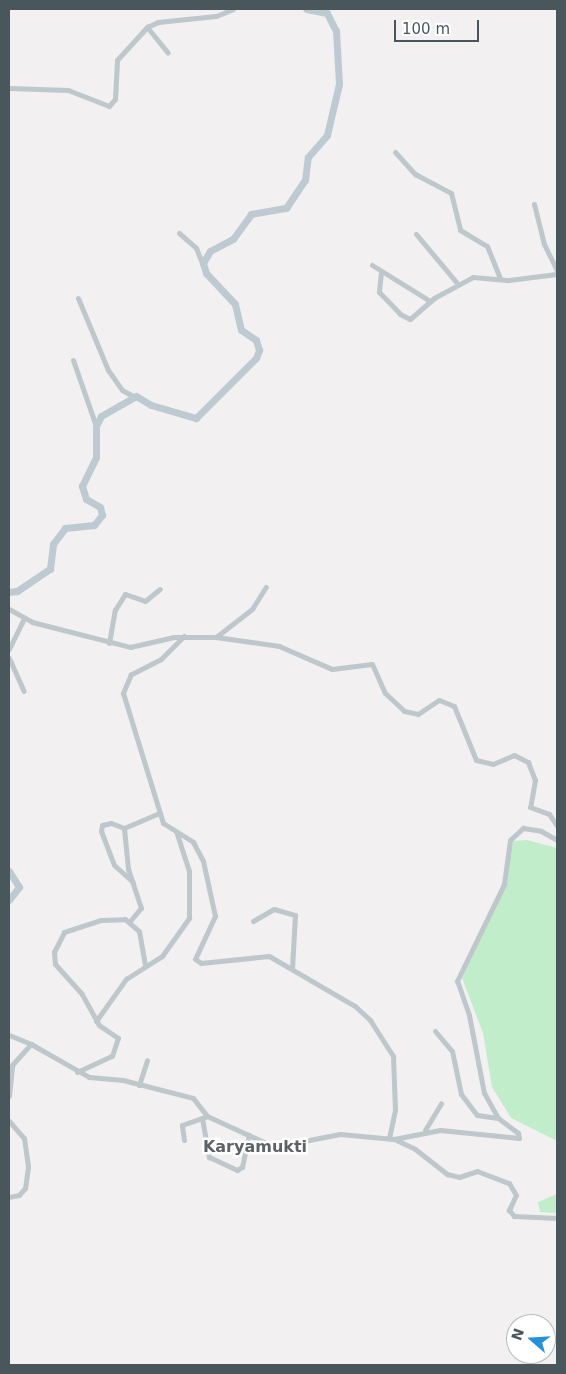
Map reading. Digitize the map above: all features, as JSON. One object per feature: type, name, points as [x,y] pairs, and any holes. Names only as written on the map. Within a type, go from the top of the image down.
[{"type":"street","points":[[9,88],[68,90],[103,105],[112,105],[117,60],[147,27],[158,22],[216,16],[233,9]]},
{"type":"street","points":[[204,265],[210,251],[233,239],[251,214],[285,210],[305,180],[308,157],[327,135],[339,84],[336,32],[327,13],[306,9]]},
{"type":"street","points":[[147,27],[168,53]]},
{"type":"street","points":[[395,152],[414,174],[451,193],[460,230],[487,246],[500,279]]},
{"type":"street","points":[[380,272],[379,292],[404,317],[413,318],[430,301],[457,283],[473,278],[500,279],[557,272],[544,244],[534,204]]},
{"type":"street","points":[[78,298],[108,370],[122,390],[133,396],[196,418],[256,358],[259,346],[239,327],[235,304],[204,265],[196,248],[179,233]]},
{"type":"street","points":[[416,234],[457,283]]},
{"type":"street","points":[[372,265],[380,272],[430,301]]},
{"type":"street","points":[[9,592],[17,591],[50,569],[53,544],[66,528],[94,525],[102,515],[100,507],[86,499],[82,488],[96,457],[96,426],[73,360]]},
{"type":"street","points":[[96,426],[101,416],[133,396]]},
{"type":"street","points":[[216,637],[252,609],[266,586]]},
{"type":"street","points":[[109,642],[115,610],[125,594],[145,601],[160,589]]},
{"type":"street","points":[[9,609],[24,618],[109,642],[137,647],[184,636],[216,637],[279,646],[332,669],[372,664],[385,693],[408,714],[418,714],[439,700],[449,702],[459,712],[470,752],[476,760],[493,764],[514,755],[528,762],[535,780],[530,807],[549,814],[557,826]]},
{"type":"street","points":[[9,649],[24,618]]},
{"type":"street","points":[[184,636],[162,659],[131,674],[123,693],[163,823],[198,848],[215,916],[196,961],[265,955],[293,968],[355,1006],[391,1050],[396,1110],[391,1139]]},
{"type":"street","points":[[9,658],[24,691]]},
{"type":"street","points":[[133,882],[114,865],[101,831],[104,824],[124,828],[160,813]]},
{"type":"street","points":[[124,828],[133,882],[141,908],[130,921]]},
{"type":"street","points":[[184,1140],[182,1126],[205,1117],[249,1135],[281,1145],[324,1135],[391,1139],[425,1130],[519,1138],[518,1133],[498,1118],[484,1093],[469,1015],[457,986],[458,975],[504,884],[510,840],[523,828],[541,831],[557,840]]},
{"type":"street","points":[[96,1021],[126,979],[145,964],[162,956],[190,918],[189,871],[177,833]]},
{"type":"street","points":[[9,872],[19,887],[9,900]]},
{"type":"street","points":[[253,921],[276,908],[294,915],[293,968]]},
{"type":"street","points":[[77,1072],[115,1052],[117,1037],[96,1021],[82,994],[56,967],[54,952],[66,929],[116,918],[130,921],[143,940],[145,964]]},
{"type":"street","points":[[435,1031],[452,1051],[461,1094],[477,1115],[498,1118]]},
{"type":"street","points":[[9,1035],[31,1044],[77,1072],[193,1098],[205,1117],[210,1156],[237,1170],[242,1168],[249,1135]]},
{"type":"street","points":[[9,1096],[12,1065],[31,1044]]},
{"type":"street","points":[[139,1085],[147,1060]]},
{"type":"street","points":[[425,1130],[441,1103]]},
{"type":"street","points":[[9,1121],[24,1138],[28,1167],[25,1188],[19,1195],[9,1196]]},
{"type":"street","points":[[391,1139],[415,1149],[448,1174],[459,1177],[477,1171],[510,1183],[516,1195],[510,1210],[514,1216],[557,1218]]},
{"type":"green space","points":[[527,840],[557,848],[557,1141],[511,1118],[492,1087],[483,1033],[462,978],[502,893],[509,850],[514,841]]},
{"type":"green space","points":[[557,1194],[557,1213],[540,1212],[538,1202]]},
{"type":"district","name":"Karyamukti","points":[[255,1147]]}]
